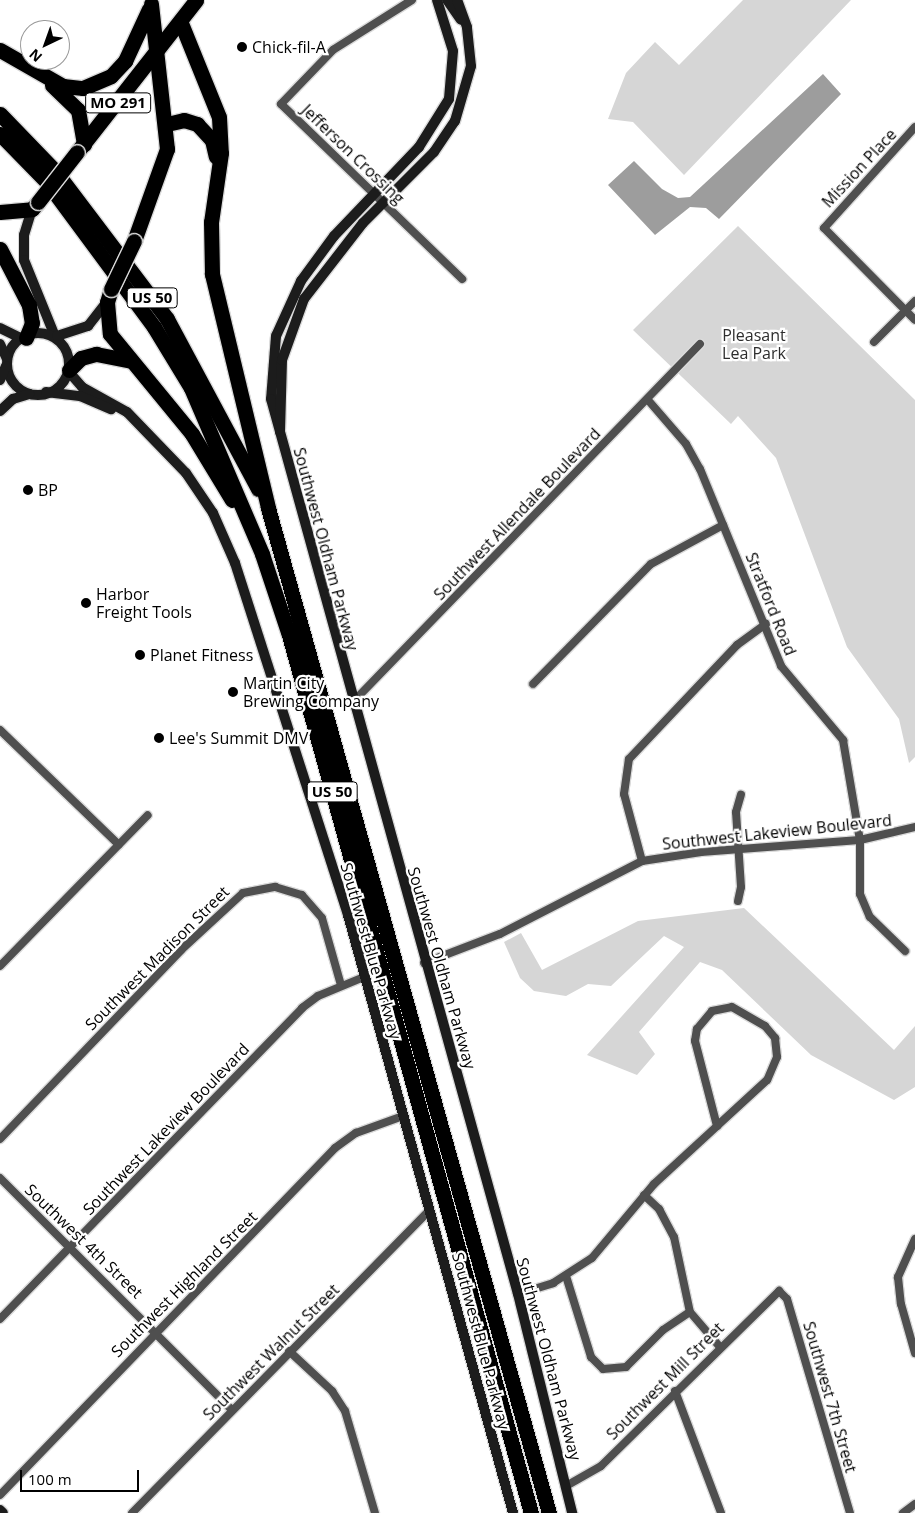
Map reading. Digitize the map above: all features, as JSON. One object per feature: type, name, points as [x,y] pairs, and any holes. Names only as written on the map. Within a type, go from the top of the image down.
[{"type":"highway","name":"MO 291","points":[[35,205],[157,53],[196,0]]},
{"type":"highway","name":"MO 291","points":[[0,50],[63,86],[82,88],[110,76],[136,42],[152,2]]},
{"type":"highway","points":[[152,2],[167,124],[162,171],[134,241],[109,296],[110,334],[210,460],[262,554]]},
{"type":"highway","points":[[181,22],[217,108],[222,136],[218,176],[210,222],[212,274],[268,508]]},
{"type":"highway","name":"MO 291","points":[[40,74],[78,110],[81,148]]},
{"type":"highway","name":"US 50","points":[[0,114],[62,180],[166,319],[268,508],[550,1513]]},
{"type":"highway","points":[[167,124],[184,120],[202,127],[215,147],[218,176]]},
{"type":"highway","name":"US 50","points":[[0,134],[52,188],[154,327],[191,388],[262,554],[289,635],[531,1513]]},
{"type":"highway","points":[[0,212],[35,205]]},
{"type":"highway","points":[[0,249],[29,305],[32,323],[24,338]]},
{"type":"highway","points":[[69,371],[81,358],[96,354],[131,362]]},
{"type":"street","name":"Jefferson Crossing","points":[[412,0],[334,50],[281,104],[462,279]]},
{"type":"street","name":"Southwest Oldham Parkway","points":[[437,0],[453,51],[448,99],[419,146],[320,253],[294,294],[272,358],[272,406],[424,963],[518,1294],[572,1513]]},
{"type":"street","points":[[447,0],[467,29]]},
{"type":"street","name":"Southwest Oldham Parkway","points":[[280,433],[282,360],[304,299],[384,202],[434,152],[455,121],[471,66],[467,29],[457,0]]},
{"type":"street","name":"Mission Place","points":[[906,311],[824,228],[915,128]]},
{"type":"street","points":[[0,411],[13,399],[29,394],[46,392],[69,371],[68,354],[56,335],[24,260],[24,235],[35,205]]},
{"type":"street","points":[[294,294],[304,299]]},
{"type":"street","points":[[0,328],[24,338],[56,335],[88,326],[109,296]]},
{"type":"street","points":[[874,342],[915,301]]},
{"type":"street","points":[[906,311],[915,320]]},
{"type":"street","points":[[0,380],[7,362],[24,338]]},
{"type":"street","points":[[0,344],[13,382],[29,394]]},
{"type":"street","name":"Southwest Allendale Boulevard","points":[[352,703],[648,400],[700,344]]},
{"type":"street","name":"Southwest Blue Parkway","points":[[69,371],[82,387],[127,412],[201,495],[235,563],[364,978],[513,1513]]},
{"type":"street","name":"Southwest Blue Parkway","points":[[46,392],[90,399],[140,426]]},
{"type":"street","name":"Stratford Road","points":[[648,400],[686,444],[766,624],[781,666],[843,740],[860,840],[860,894],[870,917],[905,951]]},
{"type":"street","points":[[533,684],[651,564],[723,525]]},
{"type":"street","points":[[642,861],[624,794],[629,759],[737,645],[766,624]]},
{"type":"street","points":[[0,730],[119,845]]},
{"type":"street","points":[[738,901],[739,849],[736,812],[741,795]]},
{"type":"street","points":[[0,966],[148,815]]},
{"type":"street","name":"Southwest Lakeview Boulevard","points":[[424,963],[500,934],[642,861],[739,849],[860,840],[915,827]]},
{"type":"street","name":"Southwest Madison Street","points":[[0,1138],[188,942],[243,892],[275,887],[302,896],[322,918],[341,985]]},
{"type":"street","name":"Southwest Lakeview Boulevard","points":[[0,1319],[302,1008],[341,985],[364,978]]},
{"type":"street","points":[[518,1294],[566,1276],[612,1238],[644,1195],[767,1080],[777,1057],[775,1038],[765,1026],[732,1007],[712,1011],[697,1029],[695,1041],[717,1126]]},
{"type":"street","name":"Southwest Highland Street","points":[[0,1495],[156,1331],[336,1148],[356,1133],[403,1116]]},
{"type":"street","name":"Southwest 4th Street","points":[[0,1178],[71,1246],[232,1410]]},
{"type":"street","points":[[644,1195],[659,1208],[674,1237],[690,1312],[718,1346]]},
{"type":"street","name":"Southwest Walnut Street","points":[[132,1513],[430,1210]]},
{"type":"street","points":[[915,1239],[898,1277],[901,1304],[915,1353]]},
{"type":"street","points":[[566,1276],[591,1357],[604,1369],[626,1367],[664,1330],[690,1312]]},
{"type":"street","name":"Southwest Mill Street","points":[[566,1486],[601,1466],[718,1346],[779,1291]]},
{"type":"street","name":"Southwest 7th Street","points":[[779,1291],[787,1299],[850,1513]]},
{"type":"street","points":[[290,1351],[332,1391],[345,1411],[375,1513]]},
{"type":"street","points":[[675,1391],[721,1513]]},
{"type":"street","points":[[903,1513],[915,1504]]},
{"type":"street","points":[[0,1510],[4,1513]]},
{"type":"green space","points":[[743,0],[851,0],[684,175],[633,122],[608,119],[626,73],[655,42],[679,65]]},
{"type":"green space","name":"Pleasant Lea Park","points":[[738,226],[915,400],[915,757],[909,763],[899,719],[847,647],[776,458],[738,416],[731,424],[633,330]]},
{"type":"green space","points":[[744,908],[894,1050],[915,1026],[915,1087],[894,1100],[811,1055],[722,970],[700,962],[639,1032],[655,1054],[637,1075],[587,1055],[684,947],[664,936],[611,986],[588,984],[566,996],[534,991],[520,978],[504,942],[521,933],[542,970],[638,921]]},
{"type":"shaded area","points":[[823,74],[841,94],[719,219],[706,208],[690,207],[655,235],[608,185],[634,161],[662,189],[678,198],[690,197]]},
{"type":"place","name":"Chick-fil-A","points":[[242,47]]},
{"type":"place","name":"BP","points":[[28,490]]},
{"type":"place","name":"Harbor Freight Tools","points":[[86,603]]},
{"type":"place","name":"Planet Fitness","points":[[140,655]]},
{"type":"place","name":"Martin City Brewing Company","points":[[233,692]]},
{"type":"place","name":"Lee's Summit DMV","points":[[159,738]]}]
